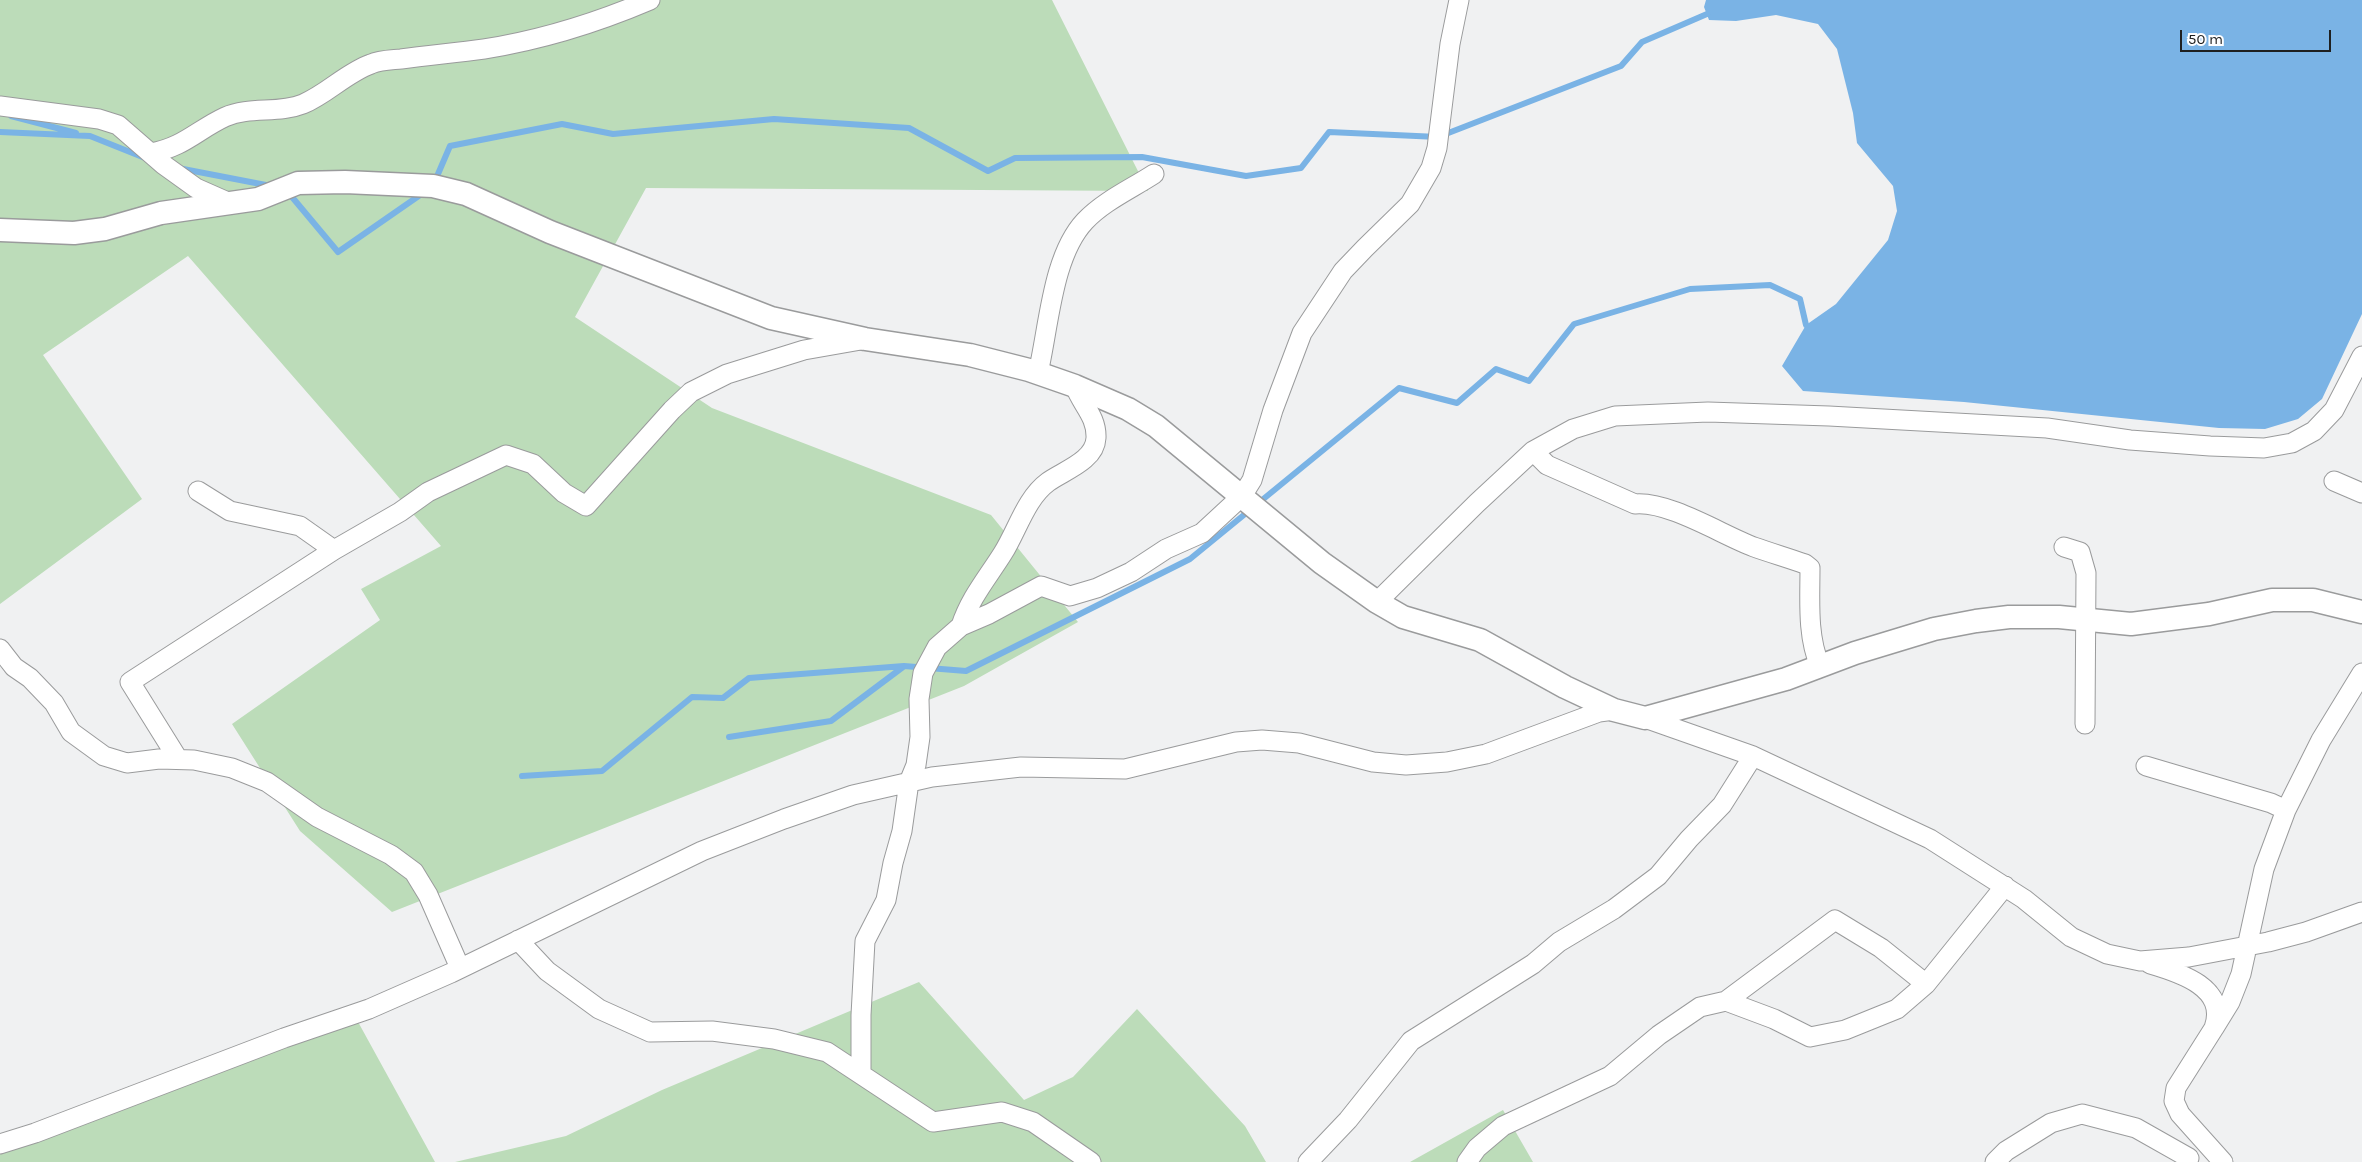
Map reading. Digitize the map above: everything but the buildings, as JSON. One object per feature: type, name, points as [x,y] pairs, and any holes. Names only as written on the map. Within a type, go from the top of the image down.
[{"type":"street","points":[[151,153],[167,150],[189,140],[209,125],[227,116],[302,104],[372,63],[528,42],[565,32],[650,0]]},
{"type":"street","points":[[861,1074],[860,1015],[865,942],[886,900],[893,862],[902,831],[909,782],[916,766],[920,737],[920,699],[923,673],[937,647],[961,626],[989,614],[1041,586],[1070,596],[1097,588],[1131,572],[1166,549],[1202,533],[1242,496],[1252,480],[1273,410],[1302,333],[1343,272],[1364,248],[1410,204],[1431,168],[1437,148],[1450,44],[1459,0]]},
{"type":"street","points":[[0,106],[99,119],[118,125],[196,188],[230,203]]},
{"type":"street","points":[[1038,373],[1052,304],[1068,246],[1084,222],[1106,203],[1154,174]]},
{"type":"street","points":[[0,230],[74,233],[105,229],[161,213],[258,199],[298,183],[414,184],[445,188],[466,194],[550,232],[629,264],[771,318],[865,339],[970,355],[1038,373],[1128,409],[1156,426],[1322,563],[1377,602],[1403,616],[1480,640],[1502,650],[1528,668],[1614,710],[1645,718],[1753,756],[1930,839],[2005,886],[2071,937],[2107,954],[2140,961],[2184,975],[2202,986],[2218,1008],[2218,1018],[2214,1028]]},
{"type":"street","points":[[178,760],[130,682],[334,550],[400,512],[428,492],[506,455],[533,464],[564,493],[586,506],[672,410],[691,392],[727,374],[804,350],[865,339]]},
{"type":"street","points":[[1377,602],[1477,503],[1533,451],[1573,429],[1616,416],[1708,412],[2047,428],[2130,440],[2264,448],[2292,443],[2314,430],[2334,410],[2362,356]]},
{"type":"street","points":[[961,626],[967,607],[1003,553],[1030,503],[1047,483],[1087,458],[1097,439],[1094,417],[1078,396],[1074,386]]},
{"type":"street","points":[[1533,451],[1547,465],[1636,504],[1651,504],[1696,521],[1753,547],[1805,564],[1810,568],[1810,619],[1816,658],[1820,666]]},
{"type":"street","points":[[2334,481],[2362,493]]},
{"type":"street","points":[[198,491],[230,511],[300,526],[334,550]]},
{"type":"street","points":[[2064,546],[2080,552],[2086,573],[2087,688],[2085,724]]},
{"type":"street","points":[[1645,718],[1786,679],[1934,629],[1968,622],[2009,617],[2131,624],[2209,614],[2272,600],[2313,600],[2362,612]]},
{"type":"street","points":[[0,650],[14,667],[30,678],[54,703],[71,732],[104,756],[127,763],[159,759],[194,760],[232,768],[267,782],[317,817],[391,855],[414,872],[428,895],[460,968]]},
{"type":"street","points":[[2222,1162],[2180,1114],[2174,1101],[2176,1088],[2230,1002],[2241,974],[2264,869],[2286,810],[2320,740],[2362,673]]},
{"type":"street","points":[[0,1144],[35,1133],[284,1038],[369,1009],[460,968],[702,851],[835,801],[932,777],[1021,767],[1126,769],[1236,742],[1262,740],[1299,743],[1373,762],[1406,765],[1447,762],[1486,754],[1599,712],[1614,710]]},
{"type":"street","points":[[1308,1162],[1348,1120],[1411,1041],[1533,964],[1559,942],[1614,909],[1658,876],[1689,839],[1722,805],[1753,756]]},
{"type":"street","points":[[2146,766],[2271,803],[2286,810]]},
{"type":"street","points":[[1726,1001],[1810,1037],[1845,1030],[1897,1009],[1926,984],[2005,886]]},
{"type":"street","points":[[2140,961],[2189,957],[2247,946],[2306,932],[2362,912]]},
{"type":"street","points":[[1468,1162],[1477,1148],[1503,1126],[1610,1076],[1659,1035],[1700,1007],[1726,1001],[1835,920],[1881,948],[1926,984]]},
{"type":"street","points":[[518,940],[547,971],[599,1009],[650,1032],[712,1031],[774,1039],[827,1052],[933,1122],[1002,1112],[1034,1122],[1091,1162]]},
{"type":"street","points":[[1995,1162],[2006,1151],[2052,1123],[2082,1114],[2136,1128],[2187,1160],[2205,1158],[2216,1162]]},
{"type":"green space","points":[[0,0],[1052,0],[1148,191],[646,188],[575,317],[712,408],[991,515],[1078,622],[964,686],[392,912],[300,831],[232,724],[380,620],[361,589],[441,546],[188,256],[43,355],[142,499],[0,604]]},
{"type":"green space","points":[[919,982],[1024,1100],[1073,1077],[1137,1009],[1245,1126],[1266,1162],[455,1162],[566,1136],[662,1090]]},
{"type":"green space","points":[[357,1020],[435,1162],[0,1162],[0,1149]]},
{"type":"green space","points":[[1503,1110],[1533,1162],[1410,1162]]},
{"type":"water","points":[[1706,0],[2362,0],[2362,314],[2322,399],[2298,419],[2265,429],[2219,428],[1964,402],[1803,391],[1782,366],[1806,325],[1836,304],[1888,240],[1897,211],[1893,186],[1857,143],[1853,113],[1837,49],[1818,24],[1776,15],[1736,21],[1709,20],[1704,7]]},
{"type":"waterway","points":[[435,181],[450,146],[562,124],[613,134],[774,119],[909,128],[988,171],[1015,158],[1142,157],[1246,176],[1301,168],[1329,132],[1438,137],[1621,66],[1642,42],[1707,14]]},
{"type":"waterway","points":[[11,116],[76,133]]},
{"type":"waterway","points":[[0,132],[90,136],[145,158]]},
{"type":"waterway","points":[[178,168],[271,186]]},
{"type":"waterway","points":[[287,191],[338,252],[423,193]]},
{"type":"waterway","points":[[522,776],[602,771],[692,697],[723,698],[749,678],[904,666],[966,671],[1190,559],[1399,388],[1457,403],[1496,369],[1529,381],[1574,324],[1690,289],[1770,285],[1800,299],[1806,325]]},
{"type":"waterway","points":[[729,737],[831,721],[903,667]]}]
